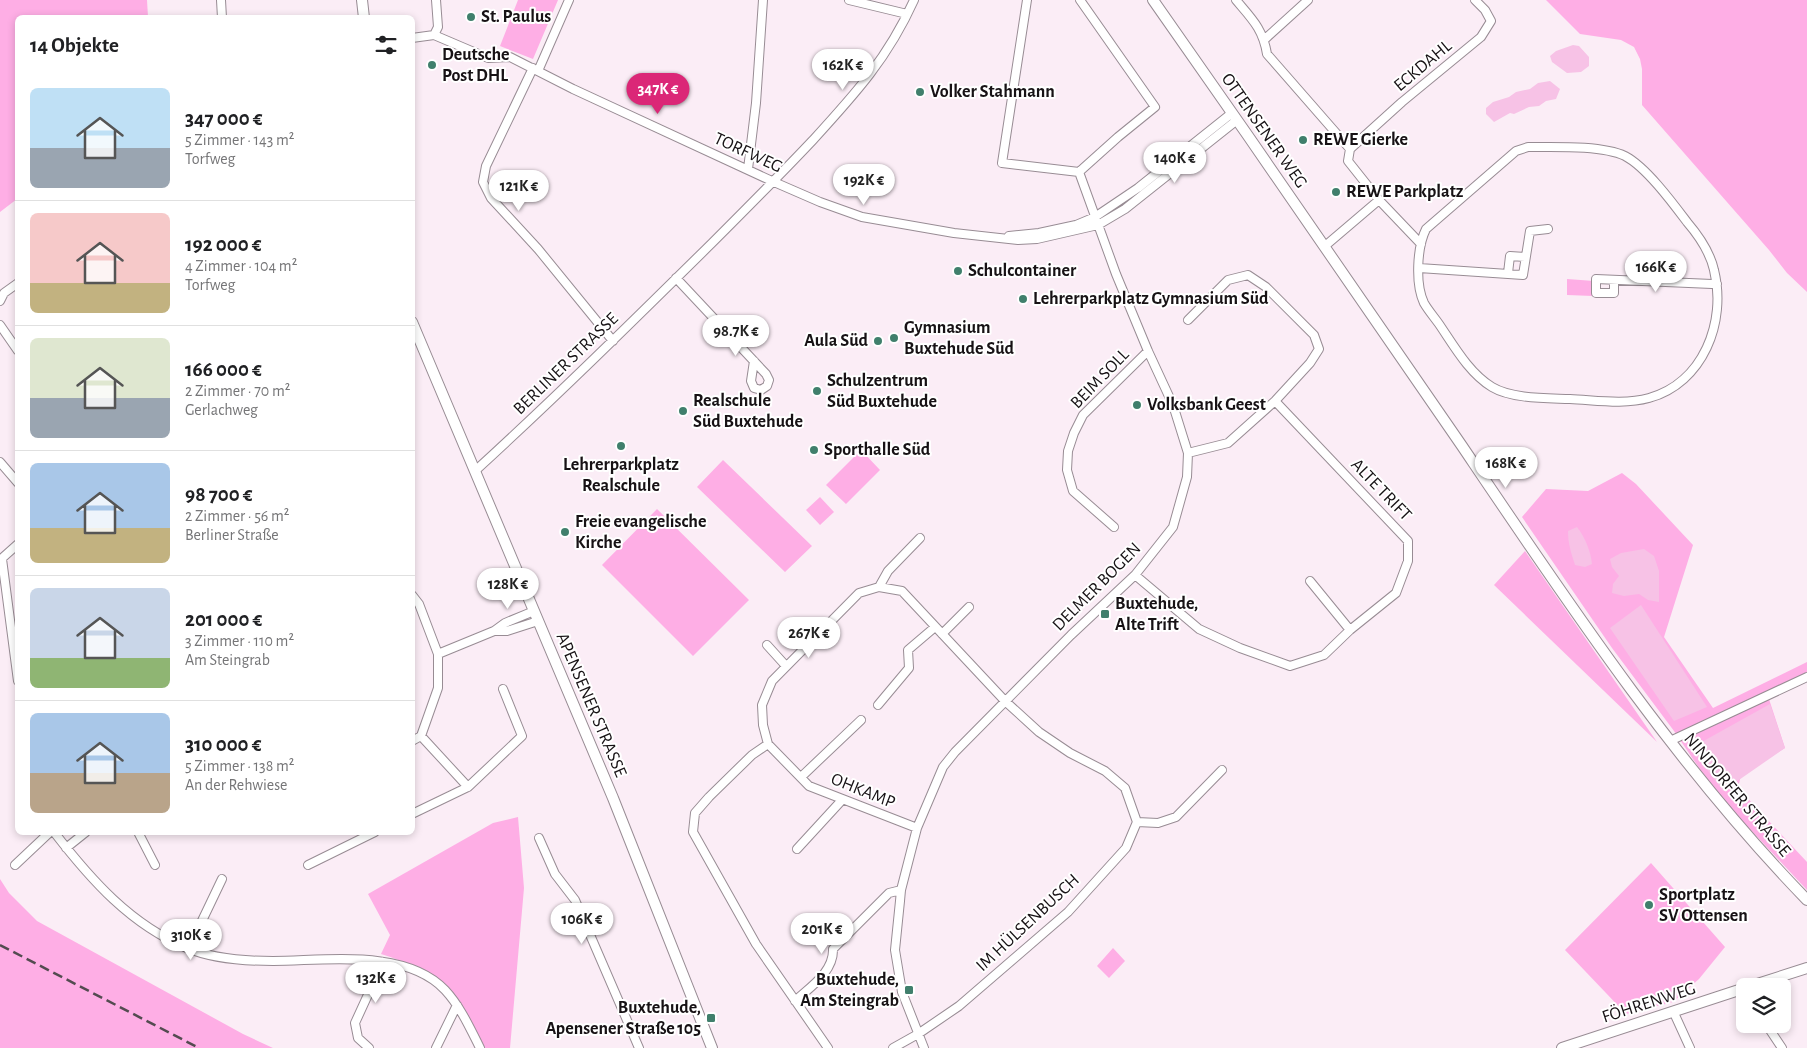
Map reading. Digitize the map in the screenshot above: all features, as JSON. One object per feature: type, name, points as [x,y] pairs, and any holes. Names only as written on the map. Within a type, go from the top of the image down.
[{"type":"street","points":[[221,0],[222,15]]},
{"type":"street","points":[[362,0],[364,15]]},
{"type":"street","points":[[415,38],[434,35],[438,27],[436,0]]},
{"type":"street","points":[[569,0],[486,166],[484,185],[490,198],[539,251],[613,341]]},
{"type":"street","points":[[748,169],[757,100],[763,0]]},
{"type":"street","points":[[849,0],[907,14]]},
{"type":"street","name":"BERLINER STRASSE","points":[[475,471],[613,341],[774,182],[872,74],[914,0]]},
{"type":"street","points":[[1027,0],[1002,163],[1079,172],[1118,136],[1155,107],[1080,0]]},
{"type":"street","name":"OTTENSENER WEG","points":[[1153,0],[1349,281]]},
{"type":"street","points":[[1236,0],[1258,25],[1264,39],[1267,54],[1350,149],[1348,161],[1379,200],[1421,244]]},
{"type":"street","points":[[1264,39],[1308,0]]},
{"type":"street","name":"ECKDAHL","points":[[1350,149],[1402,102],[1481,37],[1491,21],[1485,10],[1475,0]]},
{"type":"street","name":"TORFWEG","points":[[434,35],[488,58],[510,57],[573,89],[820,202],[862,217],[954,233],[998,238],[1039,233],[1096,221],[1132,204],[1234,117]]},
{"type":"street","points":[[1528,147],[1616,152],[1635,163],[1671,202],[1695,232],[1707,251],[1717,284],[1716,313],[1706,353],[1687,377],[1676,386],[1649,398],[1624,401],[1556,398],[1506,393],[1493,388],[1471,369],[1424,303],[1418,285],[1421,244],[1426,229],[1516,151],[1528,147]]},
{"type":"street","name":"DELMER BOGEN","points":[[924,1048],[902,992],[895,950],[901,890],[917,828],[943,767],[955,752],[1005,701],[1135,574],[1173,527],[1187,477],[1188,454],[1173,405],[1116,274],[1079,172]]},
{"type":"street","points":[[1325,246],[1379,200]]},
{"type":"street","points":[[1419,268],[1523,275],[1530,231],[1548,228]]},
{"type":"street","points":[[1508,273],[1510,256],[1525,257]]},
{"type":"street","points":[[1188,320],[1228,280],[1248,274],[1266,287],[1314,335],[1319,349],[1310,363],[1275,401],[1228,443],[1188,454]]},
{"type":"street","points":[[676,278],[754,361]]},
{"type":"street","points":[[1614,280],[1614,293],[1596,293],[1596,279],[1717,284]]},
{"type":"street","name":"NINDORFER STRASSE","points":[[1349,281],[1529,545],[1670,741],[1764,855],[1807,900]]},
{"type":"street","points":[[0,301],[4,293],[15,285]]},
{"type":"street","points":[[0,325],[15,347]]},
{"type":"street","name":"APENSENER STRASSE","points":[[415,329],[613,798],[712,1048]]},
{"type":"street","name":"BEIM SOLL","points":[[1114,527],[1073,491],[1067,470],[1068,451],[1083,415],[1148,351]]},
{"type":"street","name":"ALTE TRIFT","points":[[1135,574],[1199,629],[1240,648],[1290,666],[1324,655],[1350,630],[1396,593],[1408,561],[1408,542],[1275,401]]},
{"type":"street","points":[[0,462],[15,480]]},
{"type":"street","points":[[879,587],[888,571],[920,538]]},
{"type":"street","points":[[15,547],[1,560],[15,664]]},
{"type":"street","points":[[1310,580],[1350,630]]},
{"type":"street","points":[[828,1048],[756,944],[693,832],[695,813],[709,796],[752,755],[768,744],[763,725],[762,705],[772,681],[859,593],[879,587],[902,591],[1005,701],[1039,732],[1070,753],[1105,771],[1125,788],[1137,822],[1158,823],[1176,817],[1222,770]]},
{"type":"street","points":[[415,599],[419,604],[438,654],[438,688],[421,736],[415,739]]},
{"type":"street","points":[[942,634],[969,607]]},
{"type":"street","points":[[438,654],[494,631],[505,624],[536,616]]},
{"type":"street","points":[[878,705],[909,668],[908,650],[935,627]]},
{"type":"street","points":[[766,645],[786,666]]},
{"type":"street","points":[[1670,741],[1807,677]]},
{"type":"street","points":[[415,813],[468,787],[522,736],[503,689]]},
{"type":"street","name":"OHKAMP","points":[[801,777],[861,720]]},
{"type":"street","points":[[421,736],[468,787]]},
{"type":"street","name":"OHKAMP","points":[[768,744],[809,786],[917,828]]},
{"type":"street","points":[[797,849],[842,800]]},
{"type":"street","name":"IM HÜLSENBUSCH","points":[[893,1048],[918,1034],[959,1006],[1068,912],[1126,848],[1137,822]]},
{"type":"street","points":[[15,865],[47,835]]},
{"type":"street","points":[[56,835],[76,862],[114,902],[151,930],[188,948],[214,955],[257,960],[321,958],[384,962],[406,968],[428,977],[444,989],[457,1005],[480,1048]]},
{"type":"street","points":[[66,848],[82,835]]},
{"type":"street","points":[[140,835],[155,865]]},
{"type":"street","points":[[308,865],[369,835]]},
{"type":"street","points":[[539,838],[555,874],[575,900],[639,1048]]},
{"type":"street","points":[[188,948],[222,879]]},
{"type":"street","points":[[795,1001],[827,970],[833,958],[833,949],[889,893],[901,890]]},
{"type":"street","points":[[369,1048],[358,1038],[355,1022],[384,962]]},
{"type":"street","name":"FÖHRENWEG","points":[[1776,978],[1807,968]]},
{"type":"street","name":"FÖHRENWEG","points":[[1562,1048],[1736,991]]},
{"type":"street","points":[[436,1048],[457,1005]]},
{"type":"street","points":[[1674,1012],[1690,1048]]},
{"type":"street","points":[[1772,1033],[1782,1048]]},
{"type":"shaded area","points":[[0,0],[147,0],[148,15],[15,15],[15,201],[0,212]]},
{"type":"shaded area","points":[[518,0],[558,0],[533,59],[500,46]]},
{"type":"shaded area","points":[[1546,0],[1807,0],[1807,292],[1787,273],[1642,105],[1642,69],[1640,59],[1634,47],[1621,40],[1580,34]]},
{"type":"shaded area","points":[[1573,45],[1579,46],[1589,57],[1589,66],[1581,72],[1567,73],[1552,62],[1550,56],[1556,51]]},
{"type":"shaded area","points":[[1550,81],[1560,89],[1556,99],[1546,101],[1539,106],[1529,107],[1514,114],[1510,113],[1494,122],[1486,114],[1486,108],[1493,102],[1509,97],[1516,92],[1530,89],[1538,83]]},
{"type":"shaded area","points":[[1567,279],[1594,281],[1593,296],[1567,295]]},
{"type":"shaded area","points":[[861,450],[880,470],[846,504],[826,485]]},
{"type":"shaded area","points":[[723,460],[812,546],[785,572],[697,487]]},
{"type":"shaded area","points":[[1622,473],[1636,484],[1693,545],[1664,637],[1713,708],[1807,662],[1807,677],[1768,696],[1785,748],[1741,775],[1738,788],[1807,862],[1807,890],[1716,793],[1674,731],[1612,648],[1522,517],[1546,489],[1588,491]]},
{"type":"shaded area","points":[[820,497],[834,512],[820,525],[806,510]]},
{"type":"shaded area","points":[[657,509],[749,600],[693,656],[602,565]]},
{"type":"shaded area","points":[[1577,527],[1585,540],[1592,564],[1585,567],[1575,565],[1569,544],[1568,531]]},
{"type":"shaded area","points":[[1644,549],[1654,556],[1659,571],[1659,602],[1648,600],[1639,594],[1624,596],[1612,593],[1613,584],[1619,576],[1612,567],[1610,559],[1621,553]]},
{"type":"shaded area","points":[[1525,551],[1657,742],[1494,585]]},
{"type":"shaded area","points":[[1641,605],[1707,707],[1674,721],[1610,628]]},
{"type":"shaded area","points":[[1770,704],[1785,748],[1723,791],[1691,748]]},
{"type":"shaded area","points":[[518,817],[524,888],[510,1048],[485,1048],[465,1011],[446,987],[420,969],[381,954],[390,935],[368,894],[493,823]]},
{"type":"shaded area","name":"Sportplatz SV Ottensen","points":[[1651,863],[1725,947],[1699,979],[1673,1002],[1626,1014],[1565,950]]},
{"type":"shaded area","points":[[0,879],[9,893],[37,921],[243,1034],[273,1048],[0,1048]]},
{"type":"shaded area","points":[[1113,948],[1125,961],[1109,978],[1097,966]]},
{"type":"railway","points":[[0,945],[199,1048]]},
{"type":"place","name":"St. Paulus","points":[[471,17]]},
{"type":"place","name":"Deutsche Post DHL","points":[[432,65]]},
{"type":"place","name":"Volker Stahmann","points":[[920,92]]},
{"type":"place","name":"REWE Gierke","points":[[1303,140]]},
{"type":"place","name":"REWE Parkplatz","points":[[1336,192]]},
{"type":"place","name":"Schulcontainer","points":[[958,271]]},
{"type":"place","name":"Lehrerparkplatz Gymnasium Süd","points":[[1023,299]]},
{"type":"place","name":"Gymnasium Buxtehude Süd","points":[[894,338]]},
{"type":"place","name":"Aula Süd","points":[[878,341]]},
{"type":"place","name":"Schulzentrum Süd Buxtehude","points":[[817,391]]},
{"type":"place","name":"Volksbank Geest","points":[[1137,405]]},
{"type":"place","name":"Realschule Süd Buxtehude","points":[[683,411]]},
{"type":"place","name":"Lehrerparkplatz Realschule","points":[[621,446]]},
{"type":"place","name":"Sporthalle Süd","points":[[814,450]]},
{"type":"place","name":"Freie evangelische Kirche","points":[[565,532]]},
{"type":"place","name":"Buxtehude, Alte Trift","points":[[1105,614]]},
{"type":"place","name":"Sportplatz SV Ottensen","points":[[1649,905]]},
{"type":"place","name":"Buxtehude, Am Steingrab","points":[[909,990]]},
{"type":"place","name":"Buxtehude, Apensener Straße 105","points":[[711,1018]]}]
